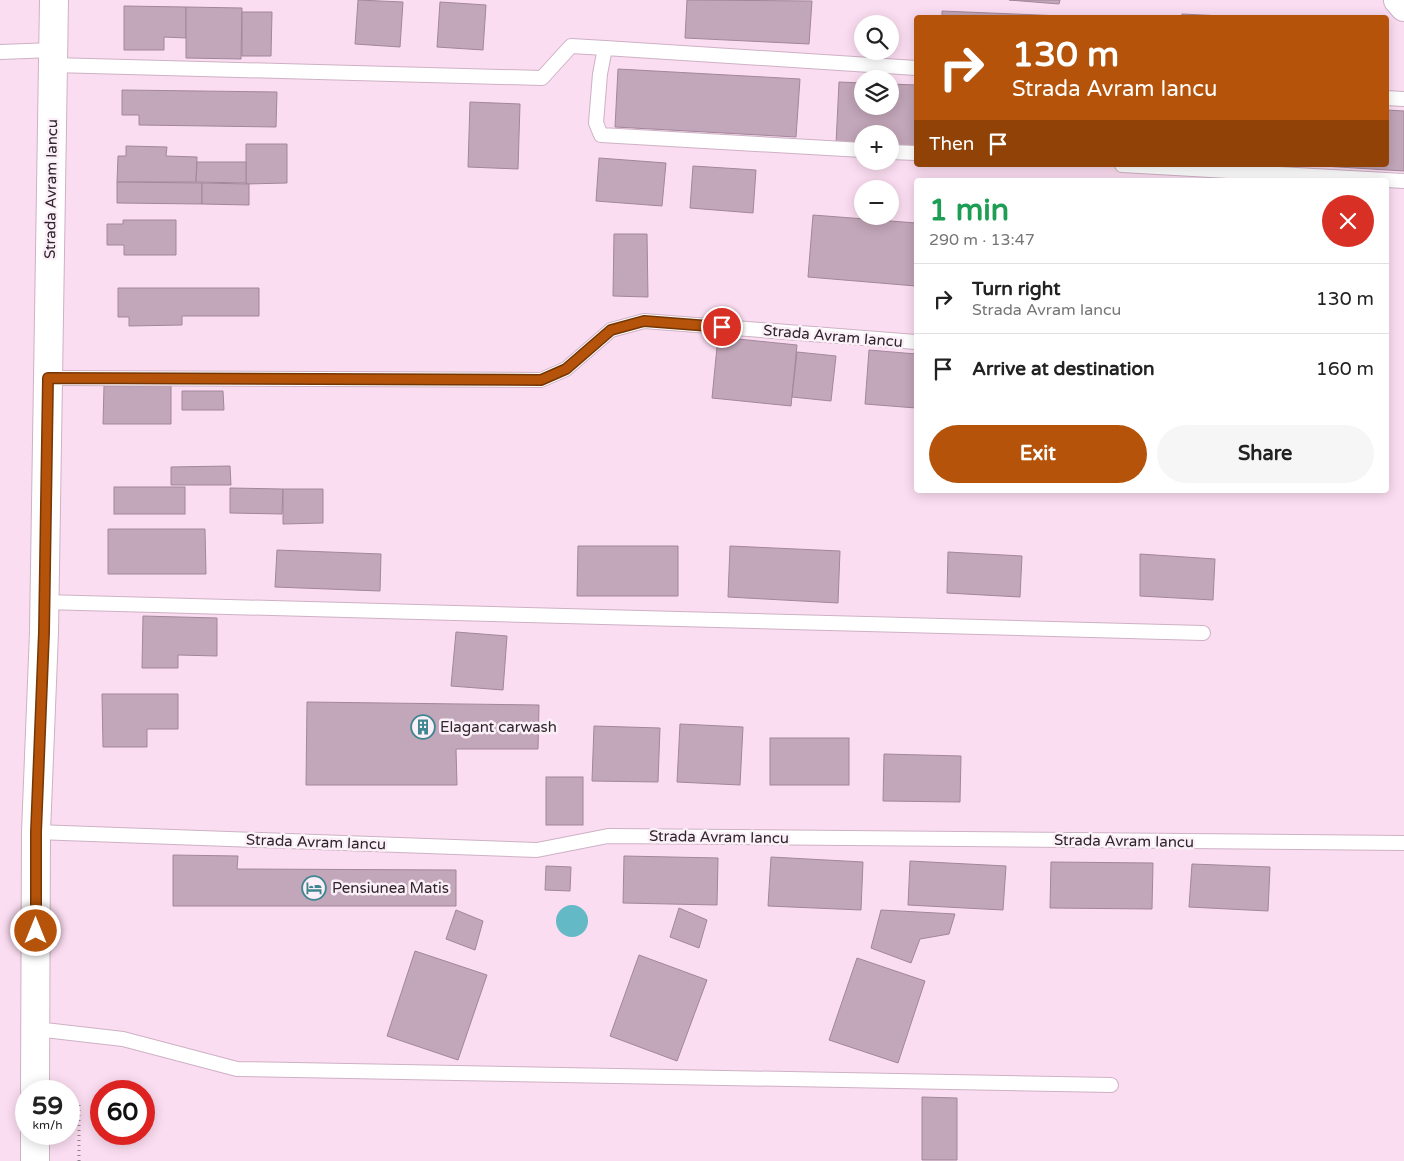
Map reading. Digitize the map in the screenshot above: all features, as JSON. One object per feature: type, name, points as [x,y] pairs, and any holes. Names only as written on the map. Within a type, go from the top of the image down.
[{"type":"main road","name":"Strada Avram Iancu","points":[[35,1080],[36,832],[44,602],[54,0]]},
{"type":"main road","points":[[1398,0],[1404,7]]},
{"type":"main road","points":[[35,1145],[35,1161]]},
{"type":"lane","points":[[0,52],[53,57],[542,78],[571,46],[914,68]]},
{"type":"lane","points":[[605,48],[600,74],[596,123],[602,135],[854,150]]},
{"type":"lane","points":[[1389,98],[1404,99]]},
{"type":"lane","points":[[899,152],[914,153]]},
{"type":"lane","points":[[1157,167],[1351,178]]},
{"type":"lane","points":[[1389,180],[1404,181]]},
{"type":"lane","name":"Strada Avram Iancu","points":[[48,378],[541,380],[566,369],[611,330],[644,321],[914,342]]},
{"type":"lane","points":[[44,602],[1203,633]]},
{"type":"lane","name":"Strada Avram Iancu","points":[[36,832],[537,850],[608,836],[1404,843]]},
{"type":"lane","points":[[36,1029],[123,1039],[237,1069],[1111,1085]]},
{"type":"path","points":[[78,1145],[78,1161]]},
{"type":"water","points":[[572,905],[584,909],[588,921],[584,933],[572,937],[560,933],[556,921],[560,909]]},
{"type":"building","points":[[358,0],[403,2],[400,47],[355,44]]},
{"type":"building","points":[[687,0],[812,1],[809,44],[685,38]]},
{"type":"building","points":[[1009,0],[1060,0],[1059,4]]},
{"type":"building","points":[[440,2],[486,5],[483,50],[437,47]]},
{"type":"building","points":[[124,6],[186,7],[186,38],[164,37],[164,50],[124,50]]},
{"type":"building","points":[[186,7],[242,8],[241,59],[186,58]]},
{"type":"building","points":[[942,11],[1038,15],[942,15]]},
{"type":"building","points":[[242,12],[272,12],[271,56],[242,56]]},
{"type":"building","points":[[618,69],[800,79],[796,137],[615,127]]},
{"type":"building","points":[[839,82],[854,83],[854,115],[899,115],[899,84],[914,85],[914,148],[899,147],[899,125],[854,125],[854,145],[836,144]]},
{"type":"building","points":[[122,90],[277,92],[276,127],[139,125],[139,115],[122,115]]},
{"type":"building","points":[[470,102],[520,104],[518,169],[468,167]]},
{"type":"building","points":[[1389,110],[1404,111],[1404,171],[1339,167],[1389,167]]},
{"type":"building","points":[[246,144],[287,144],[287,183],[246,184]]},
{"type":"building","points":[[126,146],[167,147],[166,156],[197,157],[196,182],[117,182],[118,156],[126,156]]},
{"type":"building","points":[[599,158],[666,163],[662,206],[596,201]]},
{"type":"building","points":[[197,162],[246,162],[246,183],[196,182]]},
{"type":"building","points":[[693,166],[756,170],[753,213],[690,208]]},
{"type":"building","points":[[117,182],[202,183],[202,204],[117,203]]},
{"type":"building","points":[[202,183],[249,184],[249,205],[202,204]]},
{"type":"building","points":[[813,215],[854,218],[854,225],[899,225],[899,222],[914,223],[914,286],[808,277]]},
{"type":"building","points":[[123,220],[176,220],[176,255],[124,255],[124,245],[107,245],[107,224],[123,224]]},
{"type":"building","points":[[614,234],[647,234],[648,297],[613,296]]},
{"type":"building","points":[[118,288],[259,288],[259,316],[182,316],[182,325],[129,326],[129,317],[118,317]]},
{"type":"building","points":[[718,337],[797,345],[791,406],[712,398]]},
{"type":"building","points":[[869,350],[914,354],[914,408],[865,404]]},
{"type":"building","points":[[797,352],[836,356],[831,401],[792,397]]},
{"type":"building","points":[[104,386],[171,386],[171,424],[103,424]]},
{"type":"building","points":[[182,391],[223,391],[224,410],[182,410]]},
{"type":"building","points":[[230,466],[231,485],[171,485],[171,467]]},
{"type":"building","points":[[114,487],[185,487],[185,514],[114,514]]},
{"type":"building","points":[[230,488],[283,489],[282,514],[230,513]]},
{"type":"building","points":[[283,489],[323,489],[323,523],[283,524]]},
{"type":"building","points":[[108,529],[205,529],[206,574],[108,574]]},
{"type":"building","points":[[578,546],[678,546],[678,596],[577,596]]},
{"type":"building","points":[[730,546],[840,551],[838,603],[728,597]]},
{"type":"building","points":[[277,550],[381,554],[380,591],[275,587]]},
{"type":"building","points":[[948,552],[1022,556],[1020,597],[947,593]]},
{"type":"building","points":[[1140,554],[1215,559],[1213,600],[1140,596]]},
{"type":"building","points":[[143,616],[217,618],[217,656],[178,655],[178,668],[142,668]]},
{"type":"building","points":[[456,632],[507,636],[503,690],[451,686]]},
{"type":"building","points":[[102,694],[178,694],[178,729],[147,729],[147,747],[103,747]]},
{"type":"building","name":"Elagant carwash","points":[[307,702],[539,705],[538,749],[456,749],[457,785],[306,785]]},
{"type":"building","points":[[680,724],[743,727],[740,785],[677,782]]},
{"type":"building","points":[[594,726],[660,728],[658,782],[592,781]]},
{"type":"building","points":[[770,738],[849,738],[849,785],[770,785]]},
{"type":"building","points":[[884,754],[961,756],[960,802],[883,801]]},
{"type":"building","points":[[546,777],[583,777],[583,825],[546,825]]},
{"type":"building","name":"Pensiunea Matis","points":[[173,855],[238,856],[237,869],[456,870],[456,906],[173,906]]},
{"type":"building","points":[[624,856],[718,858],[717,905],[623,903]]},
{"type":"building","points":[[771,857],[863,862],[861,910],[768,906]]},
{"type":"building","points":[[910,861],[1006,866],[1003,910],[908,905]]},
{"type":"building","points":[[1051,862],[1153,863],[1152,909],[1050,908]]},
{"type":"building","points":[[1192,864],[1270,867],[1268,911],[1189,907]]},
{"type":"building","points":[[546,866],[571,867],[570,891],[545,890]]},
{"type":"building","points":[[679,908],[707,920],[699,948],[670,937]]},
{"type":"building","points":[[456,910],[483,921],[475,950],[446,939]]},
{"type":"building","points":[[881,910],[955,914],[949,934],[920,939],[911,963],[871,948]]},
{"type":"building","points":[[415,951],[487,975],[458,1060],[387,1036]]},
{"type":"building","points":[[639,955],[707,980],[677,1061],[610,1036]]},
{"type":"building","points":[[857,958],[925,981],[898,1063],[829,1040]]},
{"type":"building","points":[[922,1097],[957,1098],[957,1160],[922,1160]]},
{"type":"place","name":"Elagant carwash","points":[[423,727]]},
{"type":"place","name":"Pensiunea Matis","points":[[314,888]]},
{"type":"route","points":[[36,931],[36,832],[44,632],[48,378],[541,380],[566,369],[611,330],[644,321],[722,327]]}]
